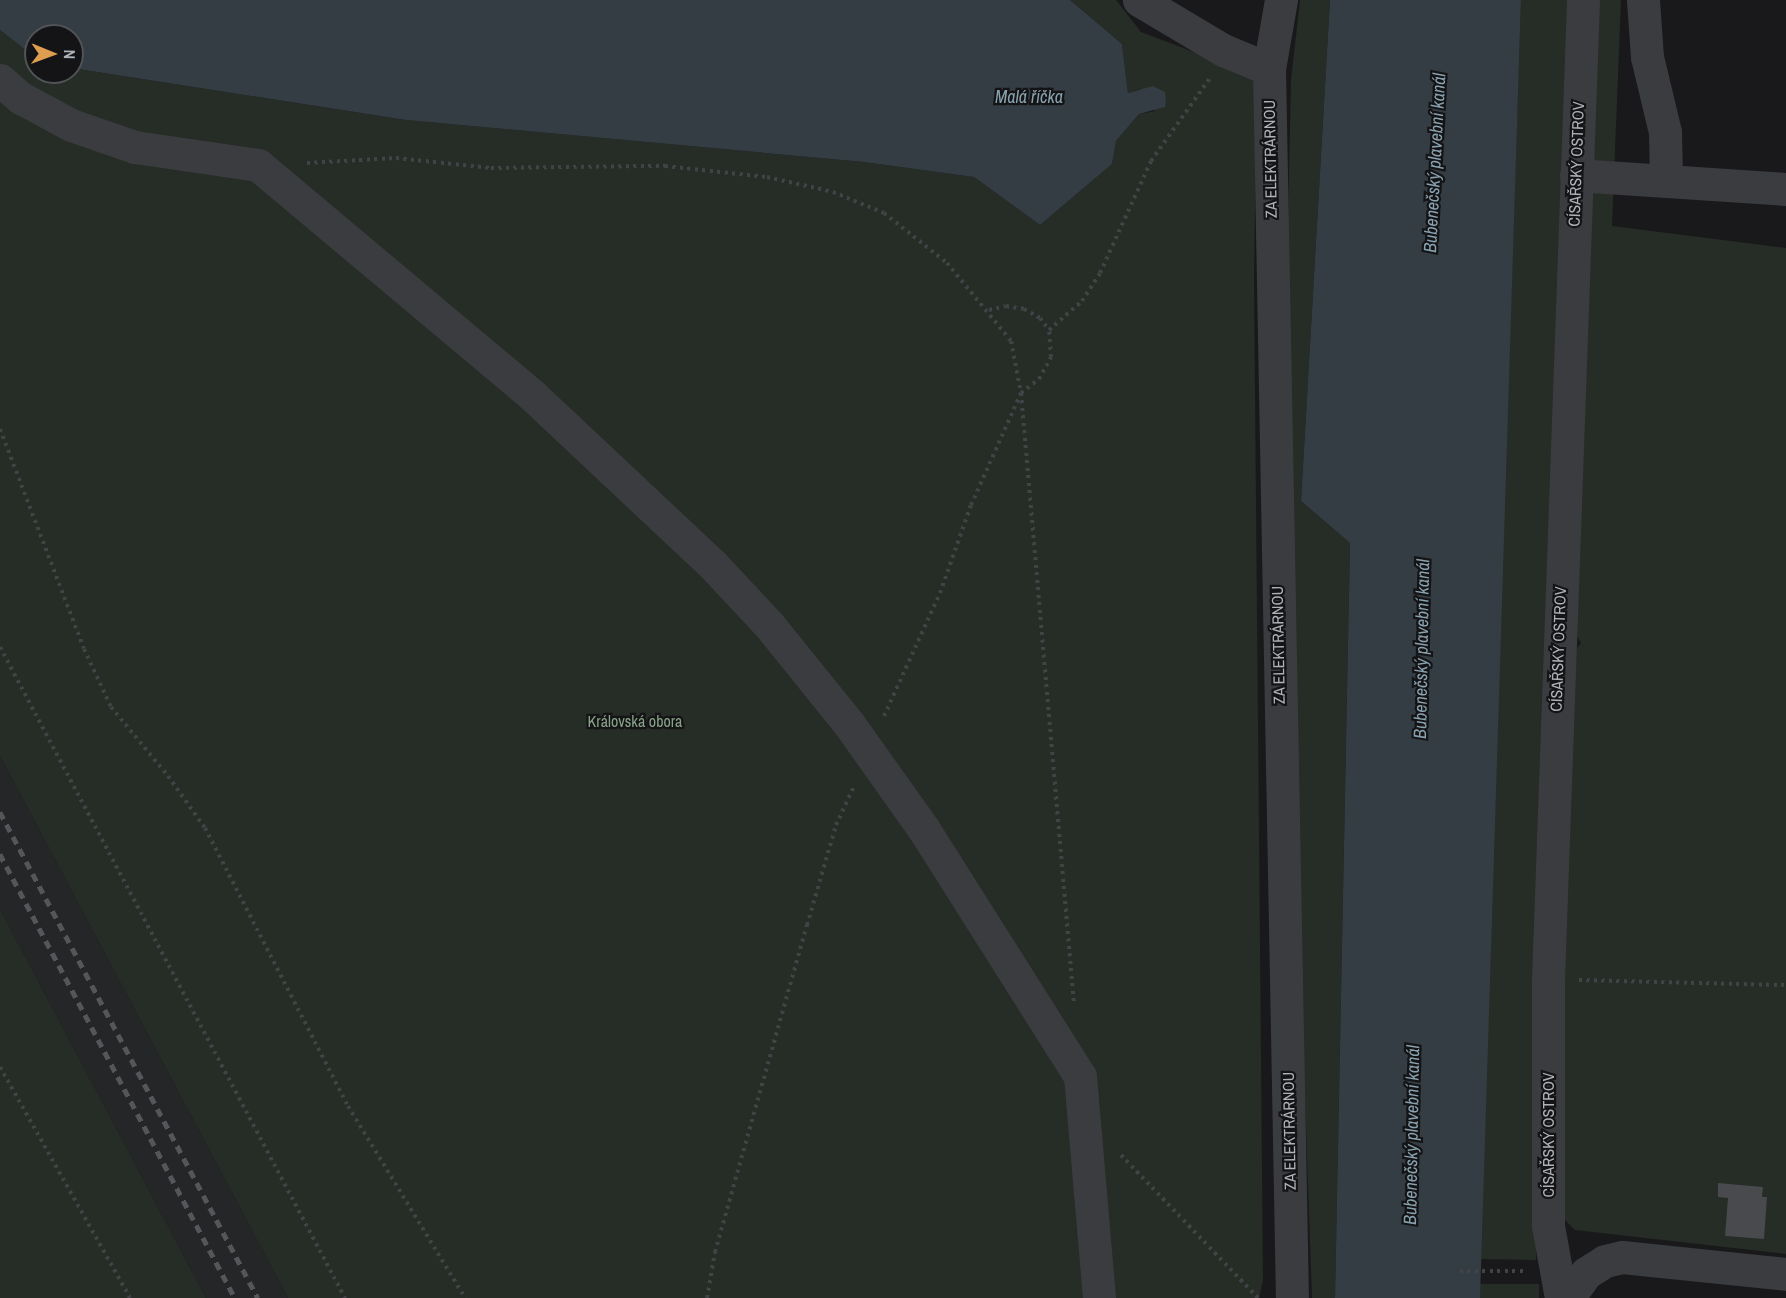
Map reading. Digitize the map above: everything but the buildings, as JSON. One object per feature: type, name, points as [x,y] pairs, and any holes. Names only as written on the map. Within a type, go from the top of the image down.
[{"type":"street","points":[[1139,0],[1222,50],[1269,69]]},
{"type":"street","name":"ZA ELEKTRÁRNOU","points":[[1281,0],[1269,69],[1290,1296]]},
{"type":"street","name":"CÍSAŘSKÝ OSTROV","points":[[1561,1298],[1548,1226],[1548,979],[1583,0]]},
{"type":"street","points":[[1643,0],[1647,57],[1666,140],[1666,181]]},
{"type":"street","points":[[0,80],[21,98],[71,124],[135,147],[258,165],[532,395],[705,557],[770,627],[869,753],[922,828],[1080,1076],[1086,1117],[1099,1298]]},
{"type":"street","points":[[1576,175],[1772,188]]},
{"type":"street","points":[[1568,1298],[1577,1282],[1596,1265],[1622,1257],[1786,1274]]},
{"type":"path","points":[[1050,330],[1082,301],[1100,273],[1151,161],[1216,69],[1222,50]]},
{"type":"path","points":[[258,165],[396,158],[491,168],[664,166],[767,177],[833,192],[884,213],[947,262],[989,310],[1011,341],[1021,393],[1075,1017]]},
{"type":"path","points":[[706,1298],[716,1252],[836,825],[940,593],[971,505],[1021,393],[1039,379],[1051,357],[1050,330],[1040,318],[1024,309],[1006,306],[989,310]]},
{"type":"path","points":[[0,429],[84,649],[111,707],[168,776],[205,828],[348,1106],[465,1298]]},
{"type":"path","points":[[0,647],[345,1298]]},
{"type":"path","points":[[1548,979],[1786,985]]},
{"type":"path","points":[[0,1067],[130,1298]]},
{"type":"path","points":[[1086,1117],[1258,1298]]},
{"type":"path","points":[[1460,1271],[1504,1271]]},
{"type":"shaded area","points":[[0,756],[288,1298],[206,1298],[0,909]]},
{"type":"green space","name":"Královská obora","points":[[1070,0],[1116,0],[1141,32],[1257,76],[1254,277],[1263,1281],[1259,1298],[288,1298],[0,756],[0,30],[24,49],[24,84],[84,84],[84,70],[406,120],[864,162],[974,177],[1040,225],[1112,164],[1116,141],[1139,114],[1155,111],[1140,89],[1128,93],[1122,44]]},
{"type":"green space","points":[[1300,0],[1330,0],[1301,501],[1350,543],[1335,1298],[1312,1298],[1296,843],[1286,317],[1291,80]]},
{"type":"green space","points":[[1521,0],[1621,0],[1612,226],[1786,248],[1786,1254],[1575,1230],[1558,1213],[1568,659],[1581,643],[1565,615],[1542,980],[1536,1260],[1479,1259]]},
{"type":"green space","points":[[0,909],[206,1298],[0,1298]]},
{"type":"green space","points":[[1480,1284],[1539,1284],[1539,1298],[1480,1298]]},
{"type":"water","name":"Malá říčka","points":[[0,0],[1070,0],[1122,44],[1128,93],[1153,86],[1165,92],[1166,100],[1165,107],[1139,114],[1116,141],[1112,164],[1040,225],[974,177],[864,162],[406,120],[84,70],[84,24],[24,24],[24,49],[0,30]]},
{"type":"water","name":"Bubenečský plavební kanál","points":[[1330,0],[1521,0],[1480,1298],[1335,1298],[1350,543],[1301,501]]},
{"type":"railway","points":[[0,812],[258,1298]]},
{"type":"railway","points":[[0,854],[235,1298]]}]
